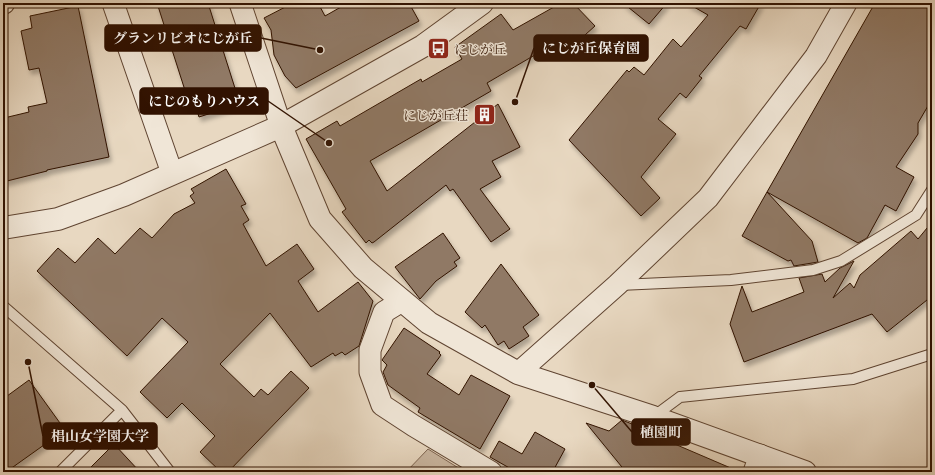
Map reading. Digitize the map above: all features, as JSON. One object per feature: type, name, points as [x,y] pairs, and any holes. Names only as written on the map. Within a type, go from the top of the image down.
[{"type":"street","points":[[113,3],[172,173]]},
{"type":"street","points":[[240,3],[281,126],[320,220],[363,268],[402,301],[429,323],[518,373],[653,417],[757,464],[805,472]]},
{"type":"street","points":[[3,228],[58,219],[124,195],[281,126],[423,46],[482,3]]},
{"type":"street","points":[[518,373],[617,285],[708,198],[816,56],[846,3]]},
{"type":"street","points":[[402,301],[384,312],[370,350],[370,372],[382,405],[491,472]]},
{"type":"lane","points":[[617,285],[731,280],[813,270],[841,261],[916,215],[932,190]]},
{"type":"lane","points":[[3,306],[122,410],[170,472]]},
{"type":"lane","points":[[653,417],[680,397],[853,379],[932,354]]},
{"type":"lane","points":[[60,472],[122,410]]},
{"type":"shaded area","points":[[428,449],[465,472],[406,472]]},
{"type":"building","points":[[157,3],[208,3],[240,104],[199,117],[195,104],[190,106]]},
{"type":"building","points":[[293,3],[318,3],[325,16],[348,3],[409,3],[419,21],[296,88],[285,76],[274,55],[271,30],[264,18]]},
{"type":"building","points":[[561,3],[573,3],[595,26],[566,52],[557,42],[487,83],[491,91],[370,161],[387,191],[498,104],[520,147],[492,161],[501,177],[480,189],[510,229],[491,242],[453,189],[450,191],[446,185],[374,242],[372,243],[369,240],[366,243],[342,212],[346,209],[306,139],[337,121],[340,126],[421,79],[422,82],[462,59],[455,47],[501,14],[513,30]]},
{"type":"building","points":[[623,3],[667,3],[649,24]]},
{"type":"building","points":[[687,3],[761,3],[746,29],[740,26],[699,76],[702,78],[686,98],[680,93],[658,119],[676,134],[641,177],[660,198],[641,216],[569,140],[627,70],[629,72],[634,67],[644,75],[673,39],[681,47],[708,15]]},
{"type":"building","points":[[875,3],[932,3],[932,99],[918,123],[918,134],[896,167],[914,177],[896,211],[885,205],[867,238],[858,243],[767,192]]},
{"type":"building","points":[[78,6],[109,157],[47,170],[3,182],[3,131],[7,130],[4,118],[29,112],[28,107],[47,103],[39,68],[29,70],[21,31],[32,28],[30,16]]},
{"type":"building","points":[[226,169],[246,204],[241,206],[249,220],[243,224],[266,266],[297,244],[314,269],[298,281],[318,312],[358,282],[373,301],[359,346],[345,355],[342,352],[335,356],[333,353],[311,367],[270,313],[220,364],[254,397],[261,389],[268,395],[291,371],[309,388],[228,472],[221,472],[200,452],[215,436],[182,403],[167,418],[140,392],[188,342],[162,318],[127,356],[37,271],[58,248],[75,263],[98,238],[115,254],[140,228],[152,238],[174,214],[195,203],[190,196],[194,193],[191,189]]},
{"type":"building","points":[[767,192],[812,241],[818,262],[794,266],[791,260],[788,261],[742,236]]},
{"type":"building","points":[[932,222],[932,296],[887,332],[872,314],[744,362],[730,324],[742,286],[752,312],[804,292],[799,278],[822,274],[825,282],[840,268],[854,261],[833,298],[850,283],[854,288],[860,275],[911,231],[918,239]]},
{"type":"building","points":[[443,233],[460,258],[454,262],[457,266],[436,281],[420,299],[395,267]]},
{"type":"building","points":[[501,264],[539,315],[523,327],[529,336],[509,349],[504,341],[498,345],[485,325],[482,328],[465,312]]},
{"type":"building","points":[[404,328],[440,352],[439,353],[441,355],[427,374],[459,395],[471,375],[510,396],[480,449],[418,412],[420,408],[388,385],[383,372],[387,365],[382,360]]},
{"type":"building","points":[[29,380],[65,430],[6,472],[3,472],[3,399]]},
{"type":"building","points":[[622,420],[657,434],[656,436],[740,472],[626,472],[586,423],[609,431]]},
{"type":"building","points":[[535,432],[565,449],[553,471],[554,472],[512,472],[513,470],[490,457],[499,441],[522,454]]},
{"type":"building","points":[[114,444],[140,472],[86,472]]},
{"type":"place","name":"にじが丘","points":[[439,49]]},
{"type":"place","name":"グランリビオにじが丘","points":[[320,50]]},
{"type":"place","name":"にじが丘保育園","points":[[515,102]]},
{"type":"place","name":"にじが丘荘","points":[[484,115]]},
{"type":"place","name":"にじのもりハウス","points":[[329,143]]},
{"type":"place","name":"椙山女学園大学","points":[[28,362]]},
{"type":"place","name":"植園町","points":[[592,385]]}]
